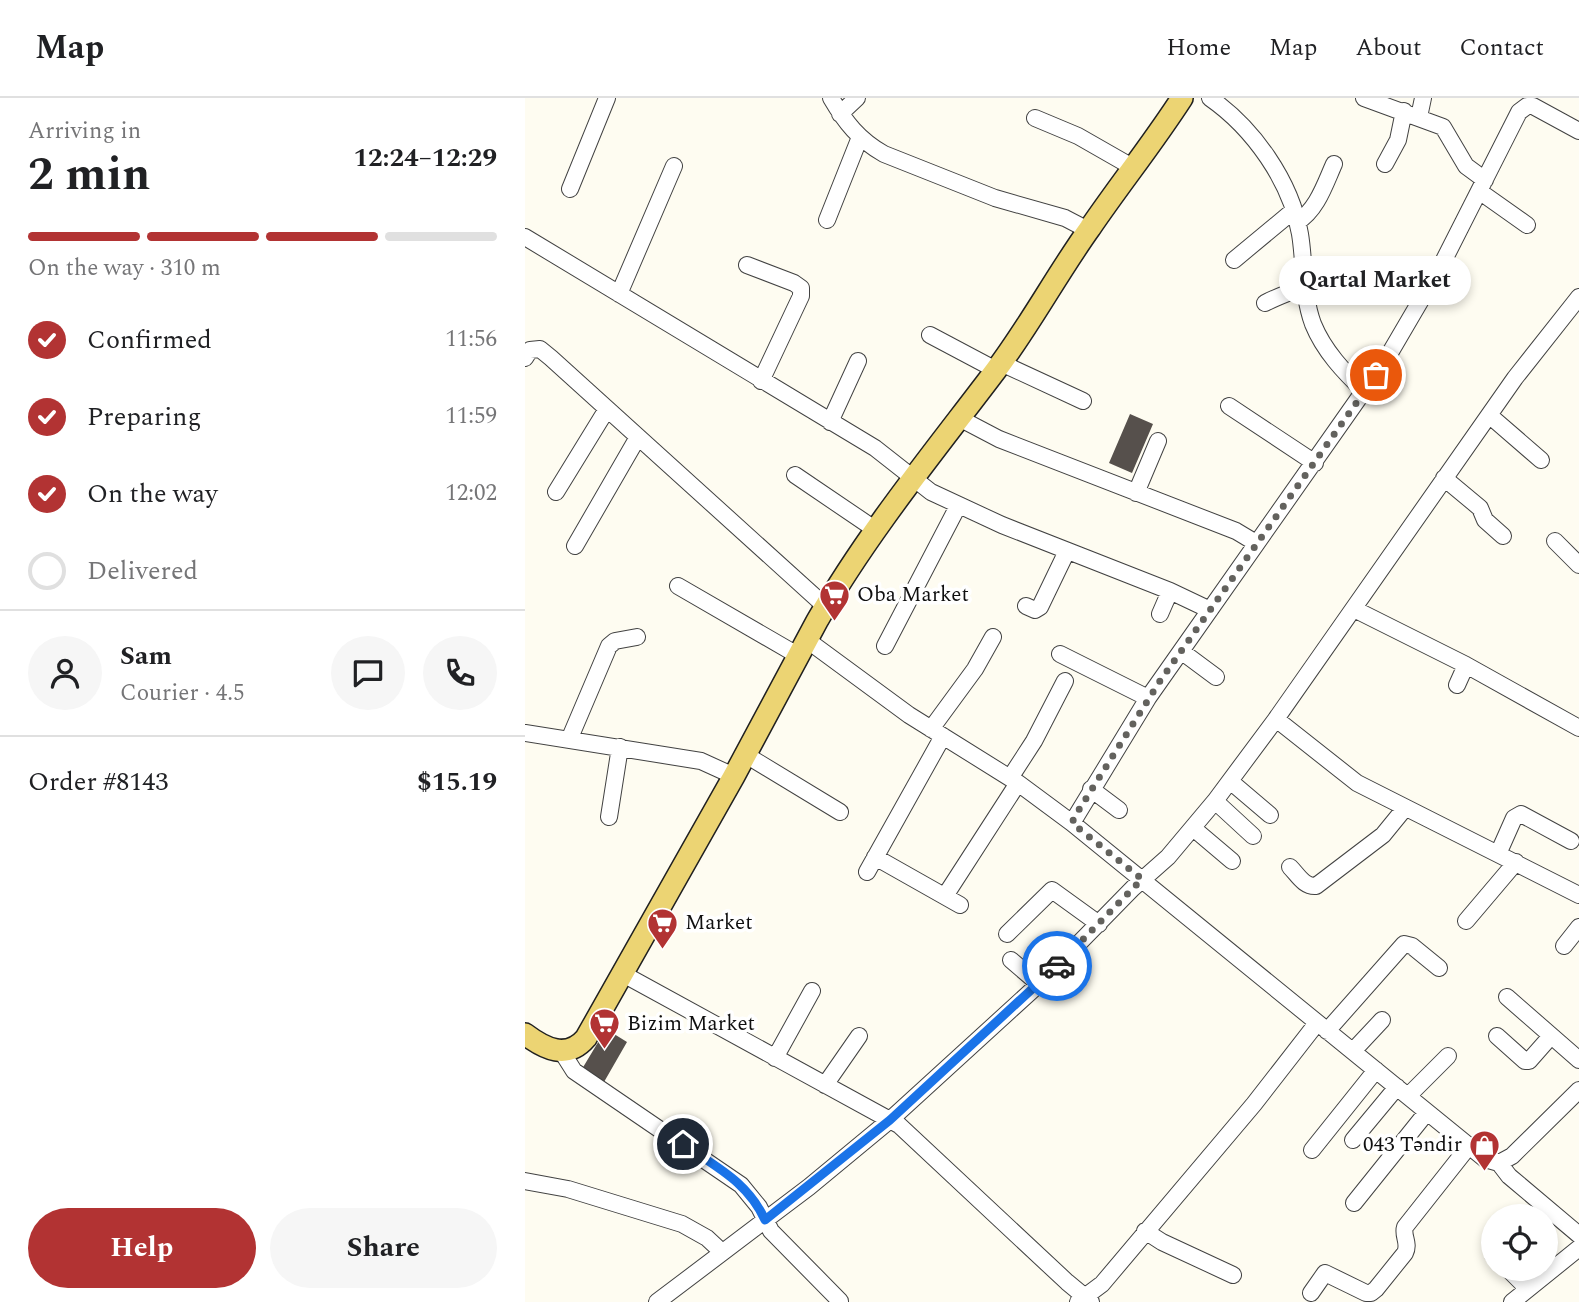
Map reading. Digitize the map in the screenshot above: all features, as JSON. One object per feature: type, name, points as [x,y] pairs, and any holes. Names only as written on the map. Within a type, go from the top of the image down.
[{"type":"main road","points":[[525,1034],[548,1048],[562,1052],[574,1049],[586,1038],[734,776],[825,606],[913,479],[999,367],[1088,230],[1182,98]]},
{"type":"street","points":[[570,189],[607,98]]},
{"type":"street","points":[[831,98],[840,114],[860,137],[884,154],[995,198],[1065,218],[1088,230]]},
{"type":"street","points":[[840,114],[857,98]]},
{"type":"street","points":[[1210,98],[1228,113],[1270,160],[1281,179],[1295,217],[1304,286],[1311,316],[1321,341],[1341,368],[1365,392]]},
{"type":"street","points":[[1364,98],[1443,127],[1466,166],[1482,186],[1527,225]]},
{"type":"street","points":[[1419,117],[1423,98]]},
{"type":"street","points":[[1072,823],[1148,698],[1365,392],[1400,337],[1482,186],[1516,117],[1527,102],[1579,131]]},
{"type":"street","points":[[1385,164],[1398,140],[1403,111]]},
{"type":"street","points":[[1035,118],[1078,136],[1134,168]]},
{"type":"street","points":[[827,220],[860,137]]},
{"type":"street","points":[[1234,260],[1295,217],[1309,212],[1334,164]]},
{"type":"street","points":[[619,294],[674,166]]},
{"type":"street","points":[[525,237],[875,448],[931,492],[958,506],[1170,591],[1210,610]]},
{"type":"street","points":[[747,265],[801,288],[801,296],[761,381]]},
{"type":"street","points":[[1265,303],[1319,279],[1329,269]]},
{"type":"street","points":[[657,1302],[890,1120],[1039,984],[1142,879],[1168,857],[1215,801],[1276,719],[1489,415],[1579,297]]},
{"type":"street","points":[[930,335],[1083,401]]},
{"type":"street","points":[[525,358],[530,350],[540,349],[825,606]]},
{"type":"street","points":[[830,422],[858,361]]},
{"type":"street","points":[[1229,406],[1315,463]]},
{"type":"street","points":[[556,492],[607,409]]},
{"type":"street","points":[[1489,415],[1541,460]]},
{"type":"street","points":[[959,418],[999,439],[1236,531],[1256,543]]},
{"type":"street","points":[[575,546],[638,437]]},
{"type":"street","points":[[1136,493],[1159,441]]},
{"type":"street","points":[[795,475],[876,530]]},
{"type":"street","points":[[1444,478],[1480,508],[1485,520],[1503,536]]},
{"type":"street","points":[[885,646],[958,506]]},
{"type":"street","points":[[1555,541],[1579,565]]},
{"type":"street","points":[[1026,606],[1035,610],[1040,607],[1067,551]]},
{"type":"street","points":[[678,586],[803,648],[1014,780],[1142,879],[1468,1146],[1485,1159],[1499,1163],[1509,1176],[1579,1236]]},
{"type":"street","points":[[1160,614],[1170,591]]},
{"type":"street","points":[[1354,609],[1466,665],[1579,728]]},
{"type":"street","points":[[569,740],[609,646],[615,641],[637,637]]},
{"type":"street","points":[[867,872],[937,733],[993,637]]},
{"type":"street","points":[[1181,651],[1216,677]]},
{"type":"street","points":[[1060,654],[1148,698]]},
{"type":"street","points":[[1457,685],[1466,665]]},
{"type":"street","points":[[945,897],[1014,780],[1066,681]]},
{"type":"street","points":[[1276,719],[1357,783],[1579,895]]},
{"type":"street","points":[[525,733],[701,761],[734,776]]},
{"type":"street","points":[[609,817],[621,747]]},
{"type":"street","points":[[745,755],[840,812]]},
{"type":"street","points":[[1230,780],[1270,815]]},
{"type":"street","points":[[1091,789],[1119,810]]},
{"type":"street","points":[[1215,801],[1253,836]]},
{"type":"street","points":[[1290,867],[1305,883],[1316,886],[1383,835],[1405,808]]},
{"type":"street","points":[[1498,854],[1514,818],[1521,814],[1571,841]]},
{"type":"street","points":[[1193,828],[1232,861]]},
{"type":"street","points":[[875,857],[960,905]]},
{"type":"street","points":[[1466,921],[1516,862]]},
{"type":"street","points":[[1007,933],[1052,890],[1099,924]]},
{"type":"street","points":[[1564,946],[1579,927]]},
{"type":"street","points":[[624,974],[910,1133],[1085,1300],[1322,1027],[1404,944],[1412,946],[1439,968]]},
{"type":"street","points":[[1011,960],[1039,984]]},
{"type":"street","points":[[775,1058],[812,991]]},
{"type":"street","points":[[1507,997],[1579,1060]]},
{"type":"street","points":[[1353,1051],[1382,1020]]},
{"type":"street","points":[[825,1085],[859,1036]]},
{"type":"street","points":[[1497,1036],[1525,1061],[1529,1061],[1551,1036]]},
{"type":"street","points":[[562,1052],[573,1071],[741,1185],[751,1195],[778,1239],[840,1301]]},
{"type":"street","points":[[1353,1140],[1403,1092],[1448,1056]]},
{"type":"street","points":[[1312,1150],[1376,1070]]},
{"type":"street","points":[[1499,1163],[1512,1156],[1579,1090]]},
{"type":"street","points":[[1354,1203],[1427,1112]]},
{"type":"street","points":[[1311,1293],[1325,1273],[1366,1293],[1376,1289],[1407,1249],[1403,1232],[1405,1227],[1468,1146]]},
{"type":"street","points":[[525,1181],[568,1189],[682,1224],[707,1238],[722,1252]]},
{"type":"street","points":[[1145,1231],[1162,1242],[1233,1275]]},
{"type":"street","points":[[1512,1302],[1579,1248]]},
{"type":"street","points":[[1520,1281],[1528,1289]]},
{"type":"building","points":[[1130,414],[1153,424],[1132,473],[1109,463]]},
{"type":"building","points":[[606,1029],[627,1042],[604,1082],[582,1069]]},
{"type":"way so far","points":[[1057,966],[1142,879],[1072,823],[1079,807],[1230,579],[1286,505],[1376,375]]},
{"type":"place","name":"Qartal Market","points":[[1376,375]]},
{"type":"place","name":"Oba Market","points":[[834,622]]},
{"type":"place","name":"Market","points":[[662,950]]},
{"type":"place","name":"Bizim Market","points":[[604,1051]]},
{"type":"place","name":"043 Təndir","points":[[1485,1172]]},
{"type":"route","points":[[683,1144],[741,1185],[751,1195],[765,1220],[890,1120],[1057,966]]}]
